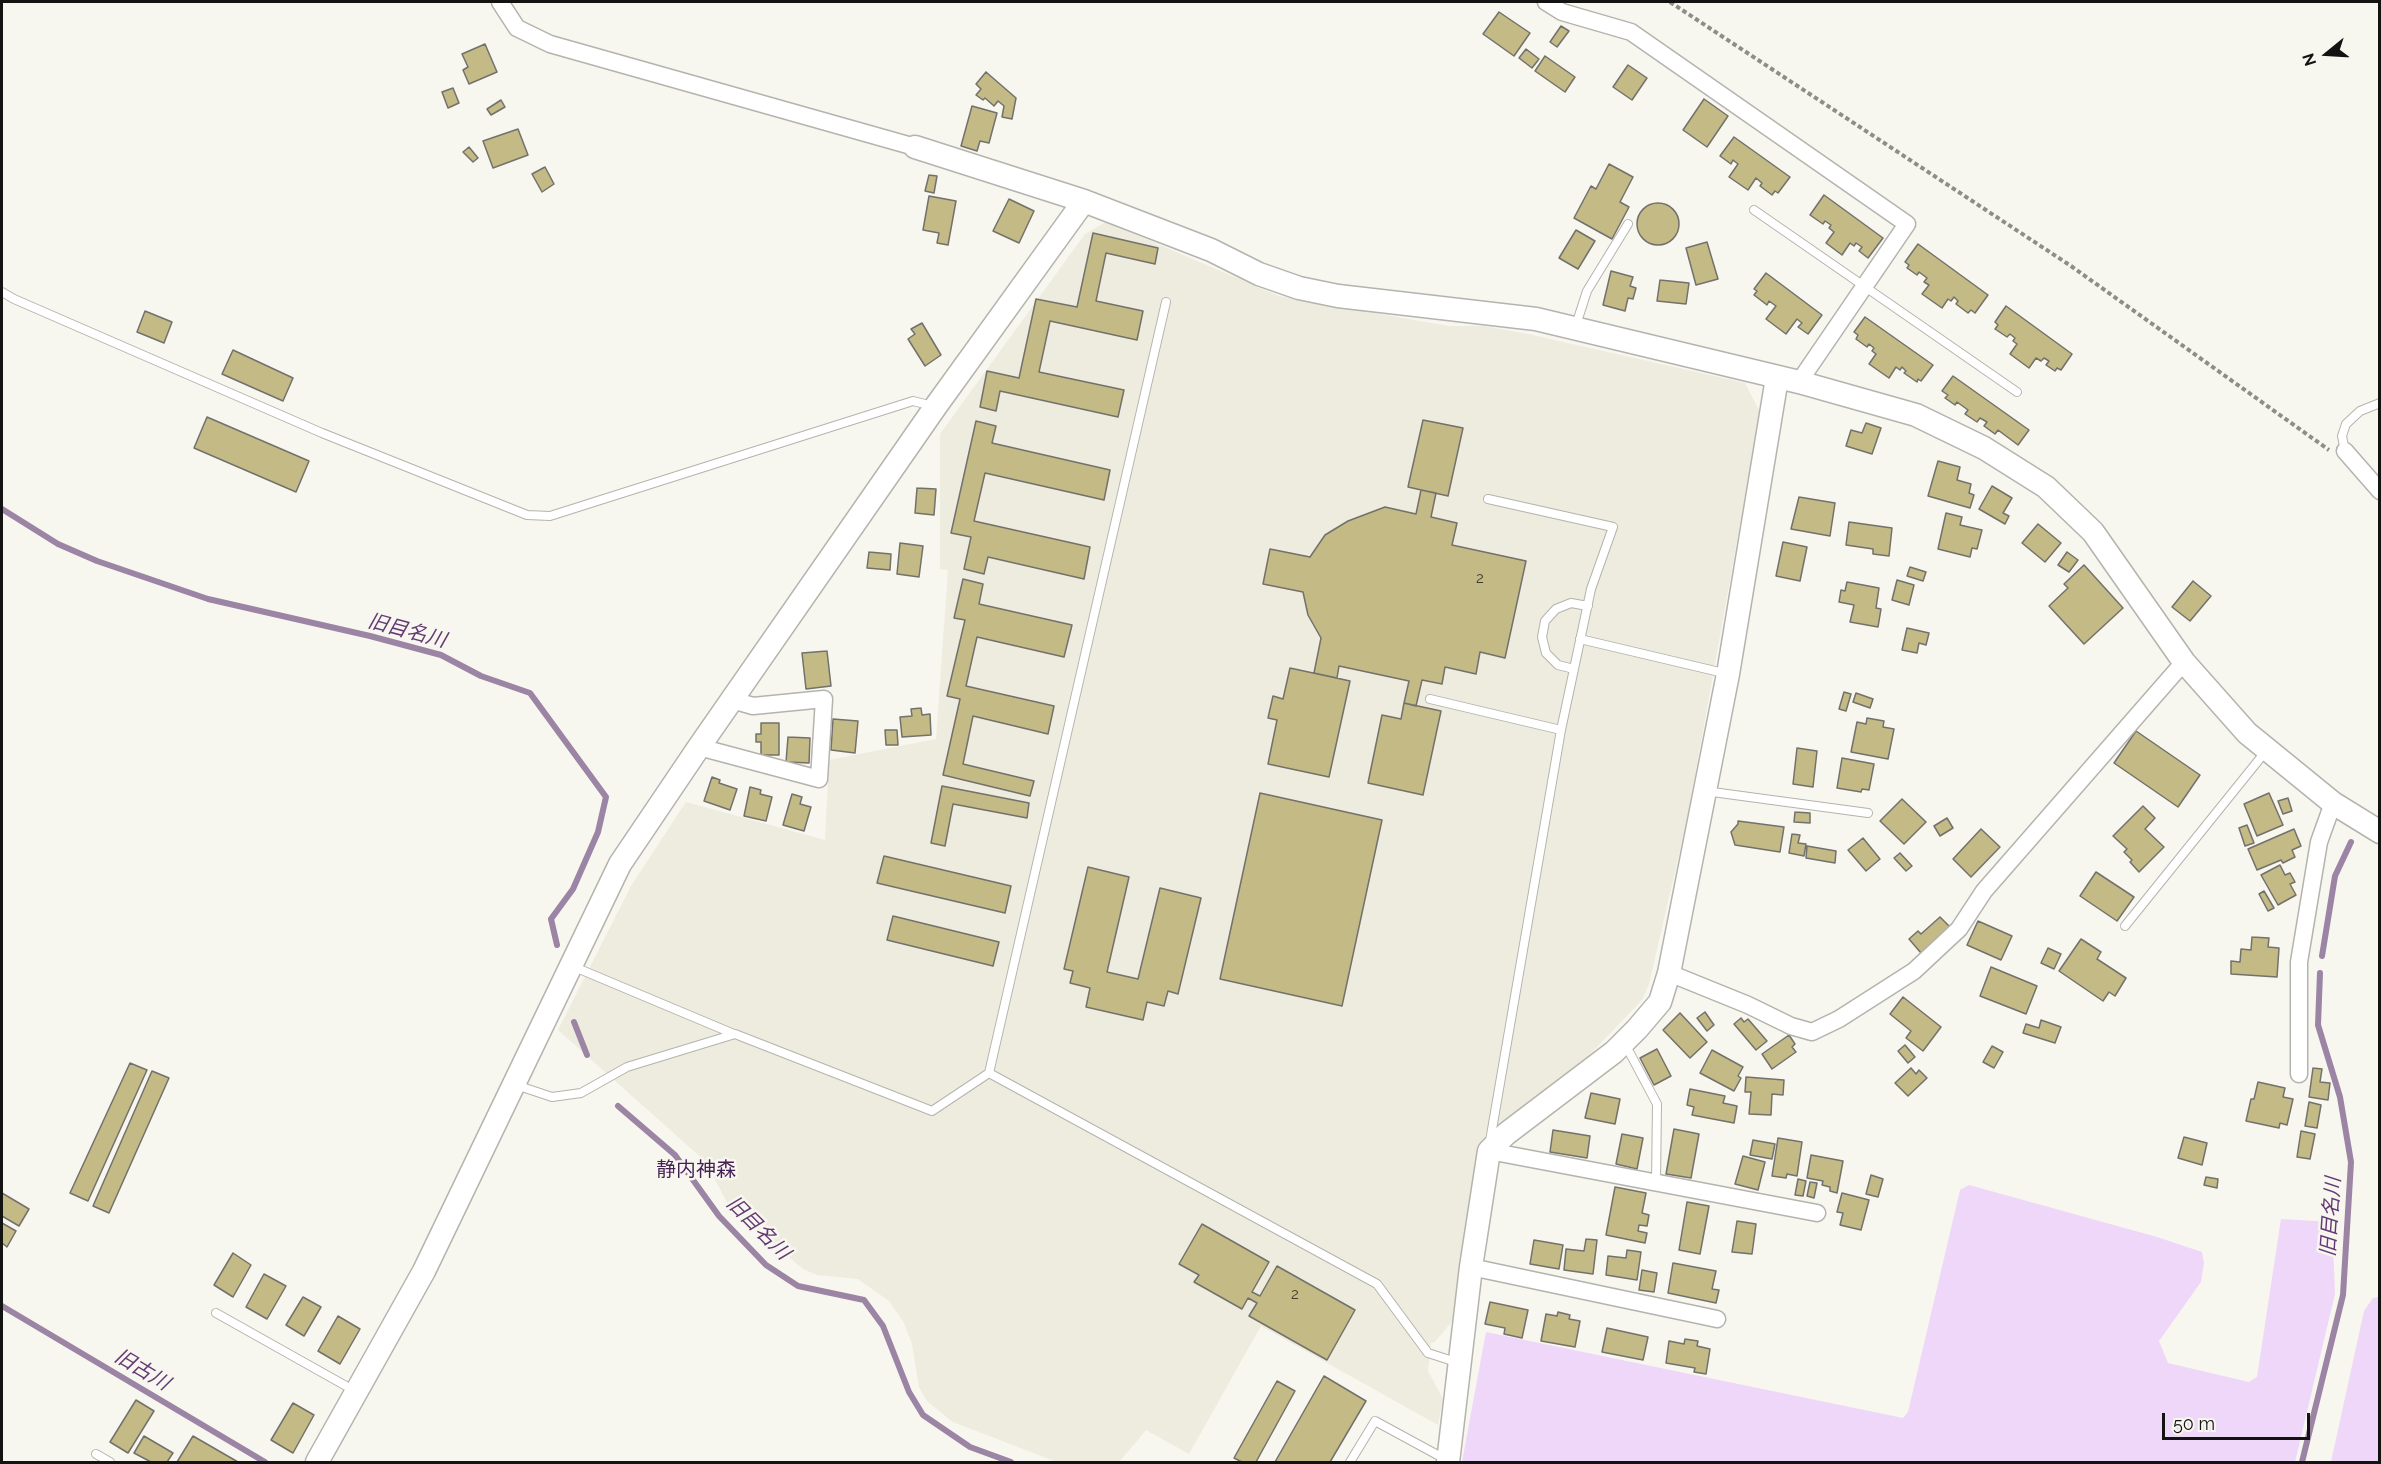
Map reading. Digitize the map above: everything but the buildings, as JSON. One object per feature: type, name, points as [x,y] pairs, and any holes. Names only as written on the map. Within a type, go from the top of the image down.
[{"type":"street","points":[[501,2],[517,28],[550,44],[915,147],[1084,201],[1211,250],[1259,274],[1299,288],[1338,296],[1536,319],[1799,382],[1916,415],[1984,448],[2046,487],[2093,532],[2184,662],[2232,717],[2266,751],[2333,803],[2379,832]]},
{"type":"street","points":[[1546,2],[1562,12],[1631,32],[1908,224],[1799,382]]},
{"type":"street","points":[[317,1462],[358,1393],[424,1272],[620,864],[936,406],[1084,201]]},
{"type":"street","points":[[1448,1461],[1459,1363],[1489,1151],[1506,1134],[1624,1042],[1660,1002],[1669,973],[1728,674],[1777,378]]},
{"type":"street","points":[[2350,457],[2379,491]]},
{"type":"street","points":[[1669,973],[1748,1005],[1791,1026],[1812,1032],[1839,1019],[1914,970],[1959,929],[1984,891],[2184,662]]},
{"type":"street","points":[[699,747],[819,779],[824,699],[753,706],[732,700]]},
{"type":"street","points":[[2299,1074],[2299,962],[2319,842],[2333,803]]},
{"type":"street","points":[[1489,1151],[1817,1213]]},
{"type":"street","points":[[1472,1267],[1717,1319]]},
{"type":"lane","points":[[1754,210],[2016,392]]},
{"type":"lane","points":[[1575,328],[1587,291],[1628,224]]},
{"type":"lane","points":[[2,292],[14,300],[321,433],[527,515],[550,516],[913,401],[936,406]]},
{"type":"lane","points":[[571,966],[735,1034],[932,1111],[989,1073],[1166,302]]},
{"type":"lane","points":[[2350,457],[2342,436],[2346,424],[2360,411],[2379,403]]},
{"type":"lane","points":[[1488,498],[1612,527],[1588,606],[1561,730],[1489,1151]]},
{"type":"lane","points":[[1574,669],[1558,664],[1546,653],[1542,637],[1543,629],[1545,621],[1556,609],[1571,603],[1588,606]]},
{"type":"lane","points":[[1581,639],[1728,674]]},
{"type":"lane","points":[[1430,699],[1561,730]]},
{"type":"lane","points":[[2125,926],[2266,751]]},
{"type":"lane","points":[[1705,791],[1868,813]]},
{"type":"lane","points":[[514,1084],[552,1097],[581,1093],[627,1067],[735,1034]]},
{"type":"lane","points":[[1624,1042],[1657,1104],[1656,1183]]},
{"type":"lane","points":[[989,1073],[1377,1284],[1428,1353],[1459,1363]]},
{"type":"lane","points":[[216,1312],[358,1393]]},
{"type":"lane","points":[[1350,1462],[1375,1421],[1448,1461]]},
{"type":"lane","points":[[96,1454],[110,1462]]},
{"type":"path","points":[[1670,2],[2071,266],[2339,456],[2350,457]]},
{"type":"shaded area","points":[[1106,222],[1279,296],[1448,326],[1484,326],[1528,334],[1745,383],[1760,412],[1687,820],[1649,984],[1642,1000],[1573,1072],[1486,1132],[1468,1219],[1457,1308],[1453,1320],[1435,1342],[1431,1343],[1428,1371],[1443,1399],[1438,1425],[1261,1326],[1189,1454],[1146,1430],[1119,1462],[1057,1462],[953,1422],[927,1401],[919,1387],[912,1344],[904,1323],[889,1301],[858,1279],[817,1275],[803,1269],[750,1224],[739,1218],[729,1206],[705,1161],[558,1030],[631,886],[686,802],[825,840],[829,760],[936,739],[948,570],[940,569],[940,434],[1085,234]]},
{"type":"shaded area","points":[[1969,1185],[2157,1237],[2202,1252],[2204,1263],[2201,1282],[2159,1341],[2168,1363],[2249,1382],[2257,1377],[2281,1219],[2332,1222],[2335,1294],[2295,1462],[1462,1462],[1486,1332],[1903,1418],[1908,1412],[1960,1190]]},
{"type":"shaded area","points":[[2379,1297],[2379,1462],[2331,1462],[2364,1311],[2373,1298]]},
{"type":"waterway","name":"旧目名川","points":[[2,509],[58,544],[97,561],[208,599],[370,636],[441,655],[481,676],[530,693],[606,797],[598,832],[573,889],[551,919],[557,945]]},
{"type":"waterway","name":"旧目名川","points":[[2322,956],[2335,876],[2351,842]]},
{"type":"waterway","name":"旧目名川","points":[[2302,1462],[2343,1295],[2351,1162],[2340,1097],[2318,1025],[2320,973]]},
{"type":"waterway","name":"旧目名川","points":[[574,1022],[587,1055]]},
{"type":"waterway","name":"旧目名川","points":[[618,1106],[675,1155],[719,1216],[766,1265],[798,1286],[864,1300],[883,1326],[909,1392],[923,1415],[970,1447],[1011,1462]]},
{"type":"waterway","name":"旧古川","points":[[2,1306],[265,1462]]},
{"type":"district","name":"静内神森","points":[[696,1170]]}]
